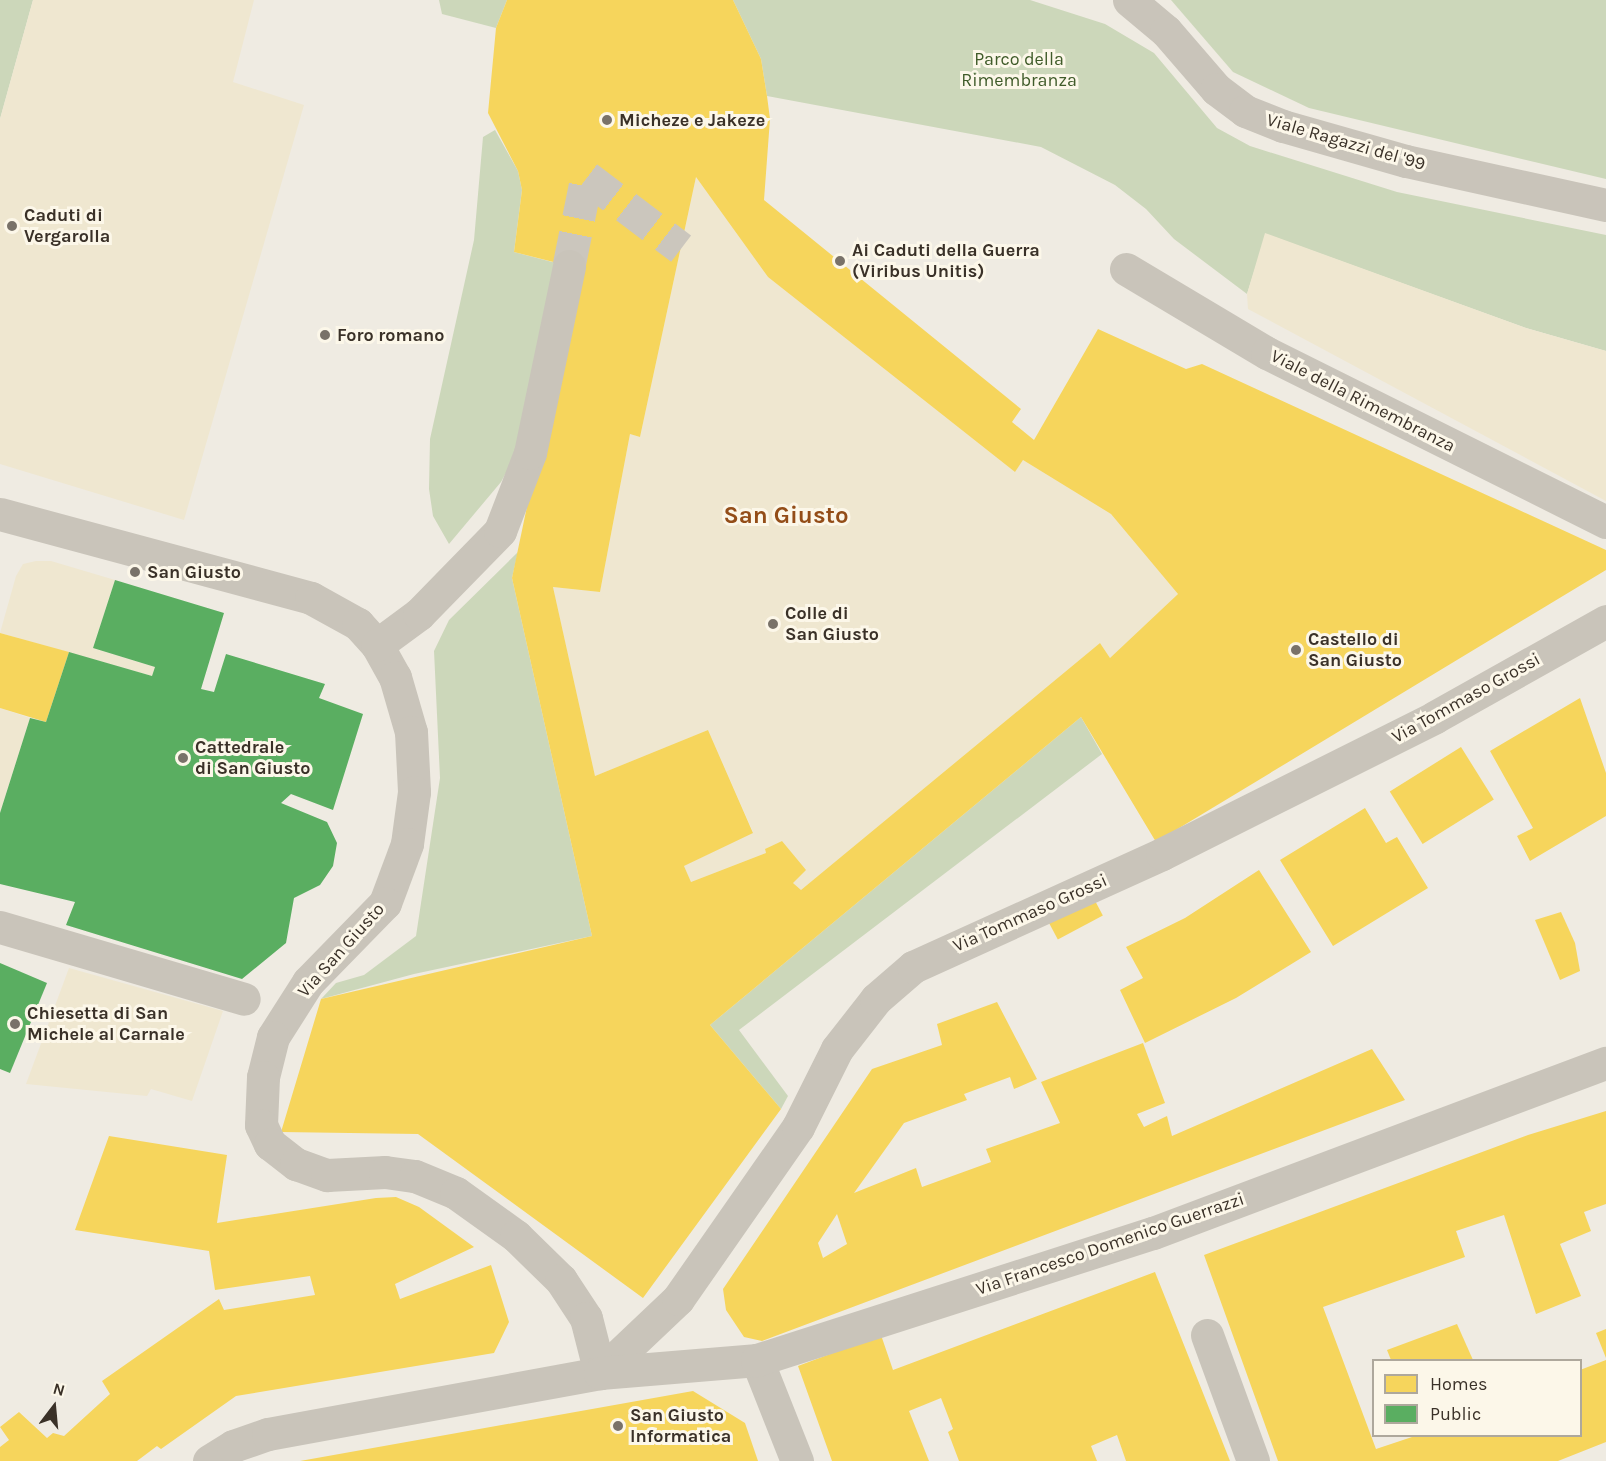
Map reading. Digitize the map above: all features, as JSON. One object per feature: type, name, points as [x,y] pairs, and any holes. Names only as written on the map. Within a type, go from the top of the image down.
[{"type":"street","name":"Viale Ragazzi del '99","points":[[1129,0],[1166,31],[1216,89],[1245,111],[1283,126],[1406,161],[1606,205]]},
{"type":"street","points":[[377,645],[419,614],[500,531],[530,453],[569,266]]},
{"type":"street","name":"Viale della Rimembranza","points":[[1126,269],[1267,353],[1606,522]]},
{"type":"street","name":"Via San Giusto","points":[[0,514],[311,598],[358,624],[377,645],[395,677],[411,732],[414,792],[407,844],[385,903],[308,982],[273,1037],[262,1077],[261,1125],[270,1144],[296,1164],[327,1175],[385,1172],[415,1176],[456,1193],[516,1236],[561,1280],[586,1318],[600,1373]]},
{"type":"street","name":"Via Tommaso Grossi","points":[[600,1373],[678,1299],[798,1127],[837,1049],[876,999],[913,967],[1162,854],[1603,631]]},
{"type":"street","points":[[0,927],[89,965],[244,999]]},
{"type":"street","name":"Via Francesco Domenico Guerrazzi","points":[[600,1373],[757,1360],[1153,1233],[1606,1063]]},
{"type":"street","points":[[1207,1335],[1253,1461]]},
{"type":"street","points":[[757,1360],[797,1461]]},
{"type":"street","points":[[209,1461],[233,1446],[268,1434],[600,1373]]},
{"type":"green space","points":[[0,0],[33,0],[0,119]]},
{"type":"green space","points":[[439,0],[507,0],[496,28],[442,14]]},
{"type":"green space","name":"Parco della Rimembranza","points":[[733,0],[1030,0],[1105,24],[1154,53],[1217,128],[1250,146],[1397,192],[1606,235],[1606,351],[1526,328],[1266,234],[1247,294],[1174,239],[1146,209],[1115,185],[1041,147],[767,96],[761,59]]},
{"type":"green space","points":[[1171,0],[1606,0],[1606,179],[1309,108],[1233,72]]},
{"type":"green space","points":[[495,130],[518,171],[522,190],[514,252],[560,264],[521,445],[501,482],[449,544],[433,516],[429,489],[430,439],[474,240],[483,137]]},
{"type":"green space","points":[[518,552],[512,578],[592,936],[414,974],[321,999],[336,983],[364,975],[416,936],[440,778],[434,651],[449,620]]},
{"type":"green space","points":[[1081,717],[1102,754],[739,1030],[788,1096],[781,1109],[710,1025]]},
{"type":"shaded area","points":[[33,0],[254,0],[233,82],[304,105],[184,520],[0,464],[0,119]]},
{"type":"shaded area","points":[[696,177],[768,277],[1015,472],[1023,460],[1111,514],[1178,594],[1110,658],[1100,643],[801,890],[793,883],[805,870],[782,841],[765,849],[766,853],[691,882],[684,866],[753,832],[708,730],[595,776],[553,587],[600,592],[630,434],[640,437]]},
{"type":"shaded area","points":[[1265,233],[1526,328],[1606,351],[1606,501],[1248,309],[1247,294]]},
{"type":"shaded area","points":[[51,561],[115,580],[93,648],[155,667],[152,676],[0,633],[16,576],[23,564]]},
{"type":"shaded area","points":[[0,708],[30,718],[0,813]]},
{"type":"shaded area","points":[[69,968],[223,1011],[192,1101],[151,1089],[147,1096],[26,1084]]},
{"type":"building: Homes","name":"Castello di San Giusto","points":[[507,0],[733,0],[761,59],[767,96],[770,119],[764,200],[1021,409],[1012,422],[1034,440],[1098,329],[1186,369],[1202,364],[1606,550],[1606,570],[1156,842],[1081,717],[710,1025],[781,1109],[643,1298],[418,1134],[281,1132],[321,999],[592,936],[512,578],[577,268],[514,252],[522,190],[518,171],[488,113],[496,28]],"holes":[[[696,177],[768,277],[1015,472],[1023,460],[1111,514],[1178,594],[1110,658],[1100,643],[801,890],[793,883],[806,870],[782,841],[765,849],[766,853],[691,882],[684,866],[753,833],[708,730],[595,776],[553,587],[600,592],[630,434],[640,437]]]},
{"type":"building: Homes","points":[[0,633],[69,652],[46,722],[0,708]]},
{"type":"building: Homes","points":[[1580,698],[1606,773],[1606,816],[1530,861],[1517,836],[1533,828],[1490,751]]},
{"type":"building: Homes","points":[[1461,747],[1494,800],[1423,844],[1390,792]]},
{"type":"building: Homes","points":[[1365,808],[1386,843],[1397,837],[1428,888],[1333,946],[1280,860]]},
{"type":"building: Homes","points":[[1259,870],[1311,952],[1236,998],[1145,1043],[1120,990],[1143,978],[1126,947],[1185,918]]},
{"type":"building: Homes","points":[[1093,897],[1103,916],[1058,939],[1048,921]]},
{"type":"building: Homes","points":[[1561,912],[1575,943],[1580,971],[1560,980],[1535,920]]},
{"type":"building: Homes","points":[[997,1002],[1037,1079],[1014,1089],[1010,1077],[964,1094],[967,1100],[904,1123],[854,1193],[916,1168],[922,1187],[991,1162],[986,1149],[1060,1123],[1041,1082],[1143,1043],[1165,1103],[1137,1114],[1144,1127],[1167,1116],[1172,1136],[1372,1049],[1405,1100],[762,1341],[744,1337],[726,1310],[723,1289],[872,1069],[942,1045],[937,1024]],"holes":[[[837,1214],[847,1244],[823,1258],[818,1243]]]},
{"type":"building: Homes","points":[[1606,1111],[1606,1204],[1584,1212],[1591,1231],[1560,1244],[1581,1296],[1536,1314],[1504,1215],[1456,1231],[1465,1257],[1323,1307],[1376,1449],[1412,1437],[1582,1437],[1582,1369],[1606,1360],[1606,1442],[1558,1461],[1278,1461],[1204,1255],[1528,1135]]},
{"type":"building: Homes","points":[[109,1136],[227,1155],[217,1223],[376,1198],[396,1197],[419,1207],[474,1247],[395,1284],[400,1299],[491,1265],[509,1322],[494,1353],[236,1396],[161,1449],[157,1446],[137,1461],[0,1461],[0,1447],[9,1440],[0,1427],[19,1412],[47,1438],[53,1433],[64,1436],[110,1394],[102,1381],[219,1299],[224,1310],[315,1295],[310,1276],[215,1290],[209,1251],[75,1230]]},
{"type":"building: Homes","points":[[1155,1272],[1230,1461],[1126,1461],[1117,1435],[1091,1446],[1097,1461],[959,1461],[948,1432],[953,1429],[941,1398],[909,1411],[929,1461],[832,1461],[798,1366],[881,1335],[893,1370]]},
{"type":"building: Homes","points":[[1457,1324],[1473,1359],[1391,1359],[1387,1350]]},
{"type":"building: Homes","points":[[1606,1329],[1606,1358],[1596,1333]]},
{"type":"building: Homes","points":[[693,1391],[745,1423],[758,1461],[300,1461]]},
{"type":"building: Public","name":"Cattedrale di San Giusto","points":[[115,580],[224,613],[201,689],[214,692],[226,654],[325,684],[319,698],[363,714],[333,810],[291,794],[281,803],[327,822],[337,843],[333,866],[320,885],[294,898],[286,943],[242,979],[66,925],[75,902],[0,884],[0,813],[30,718],[46,722],[69,652],[152,676],[155,667],[93,648]]},
{"type":"building: Public","name":"Chiesetta di San Michele al Carnale","points":[[0,963],[47,983],[10,1073],[0,1069]]},
{"type":"tunnel","points":[[569,266],[587,177],[681,248]]},
{"type":"place","name":"Micheze e Jakeze","points":[[607,120]]},
{"type":"place","name":"Caduti di Vergarolla","points":[[12,226]]},
{"type":"place","name":"Ai Caduti della Guerra (Viribus Unitis)","points":[[840,261]]},
{"type":"place","name":"Foro romano","points":[[325,335]]},
{"type":"place","name":"San Giusto","points":[[135,572]]},
{"type":"place","name":"Colle di San Giusto","points":[[773,624]]},
{"type":"place","name":"Castello di San Giusto","points":[[1296,650]]},
{"type":"place","name":"Cattedrale di San Giusto","points":[[183,758]]},
{"type":"place","name":"Chiesetta di San Michele al Carnale","points":[[15,1024]]},
{"type":"place","name":"San Giusto Informatica","points":[[618,1426]]},
{"type":"district","name":"San Giusto","points":[[786,516]]}]
